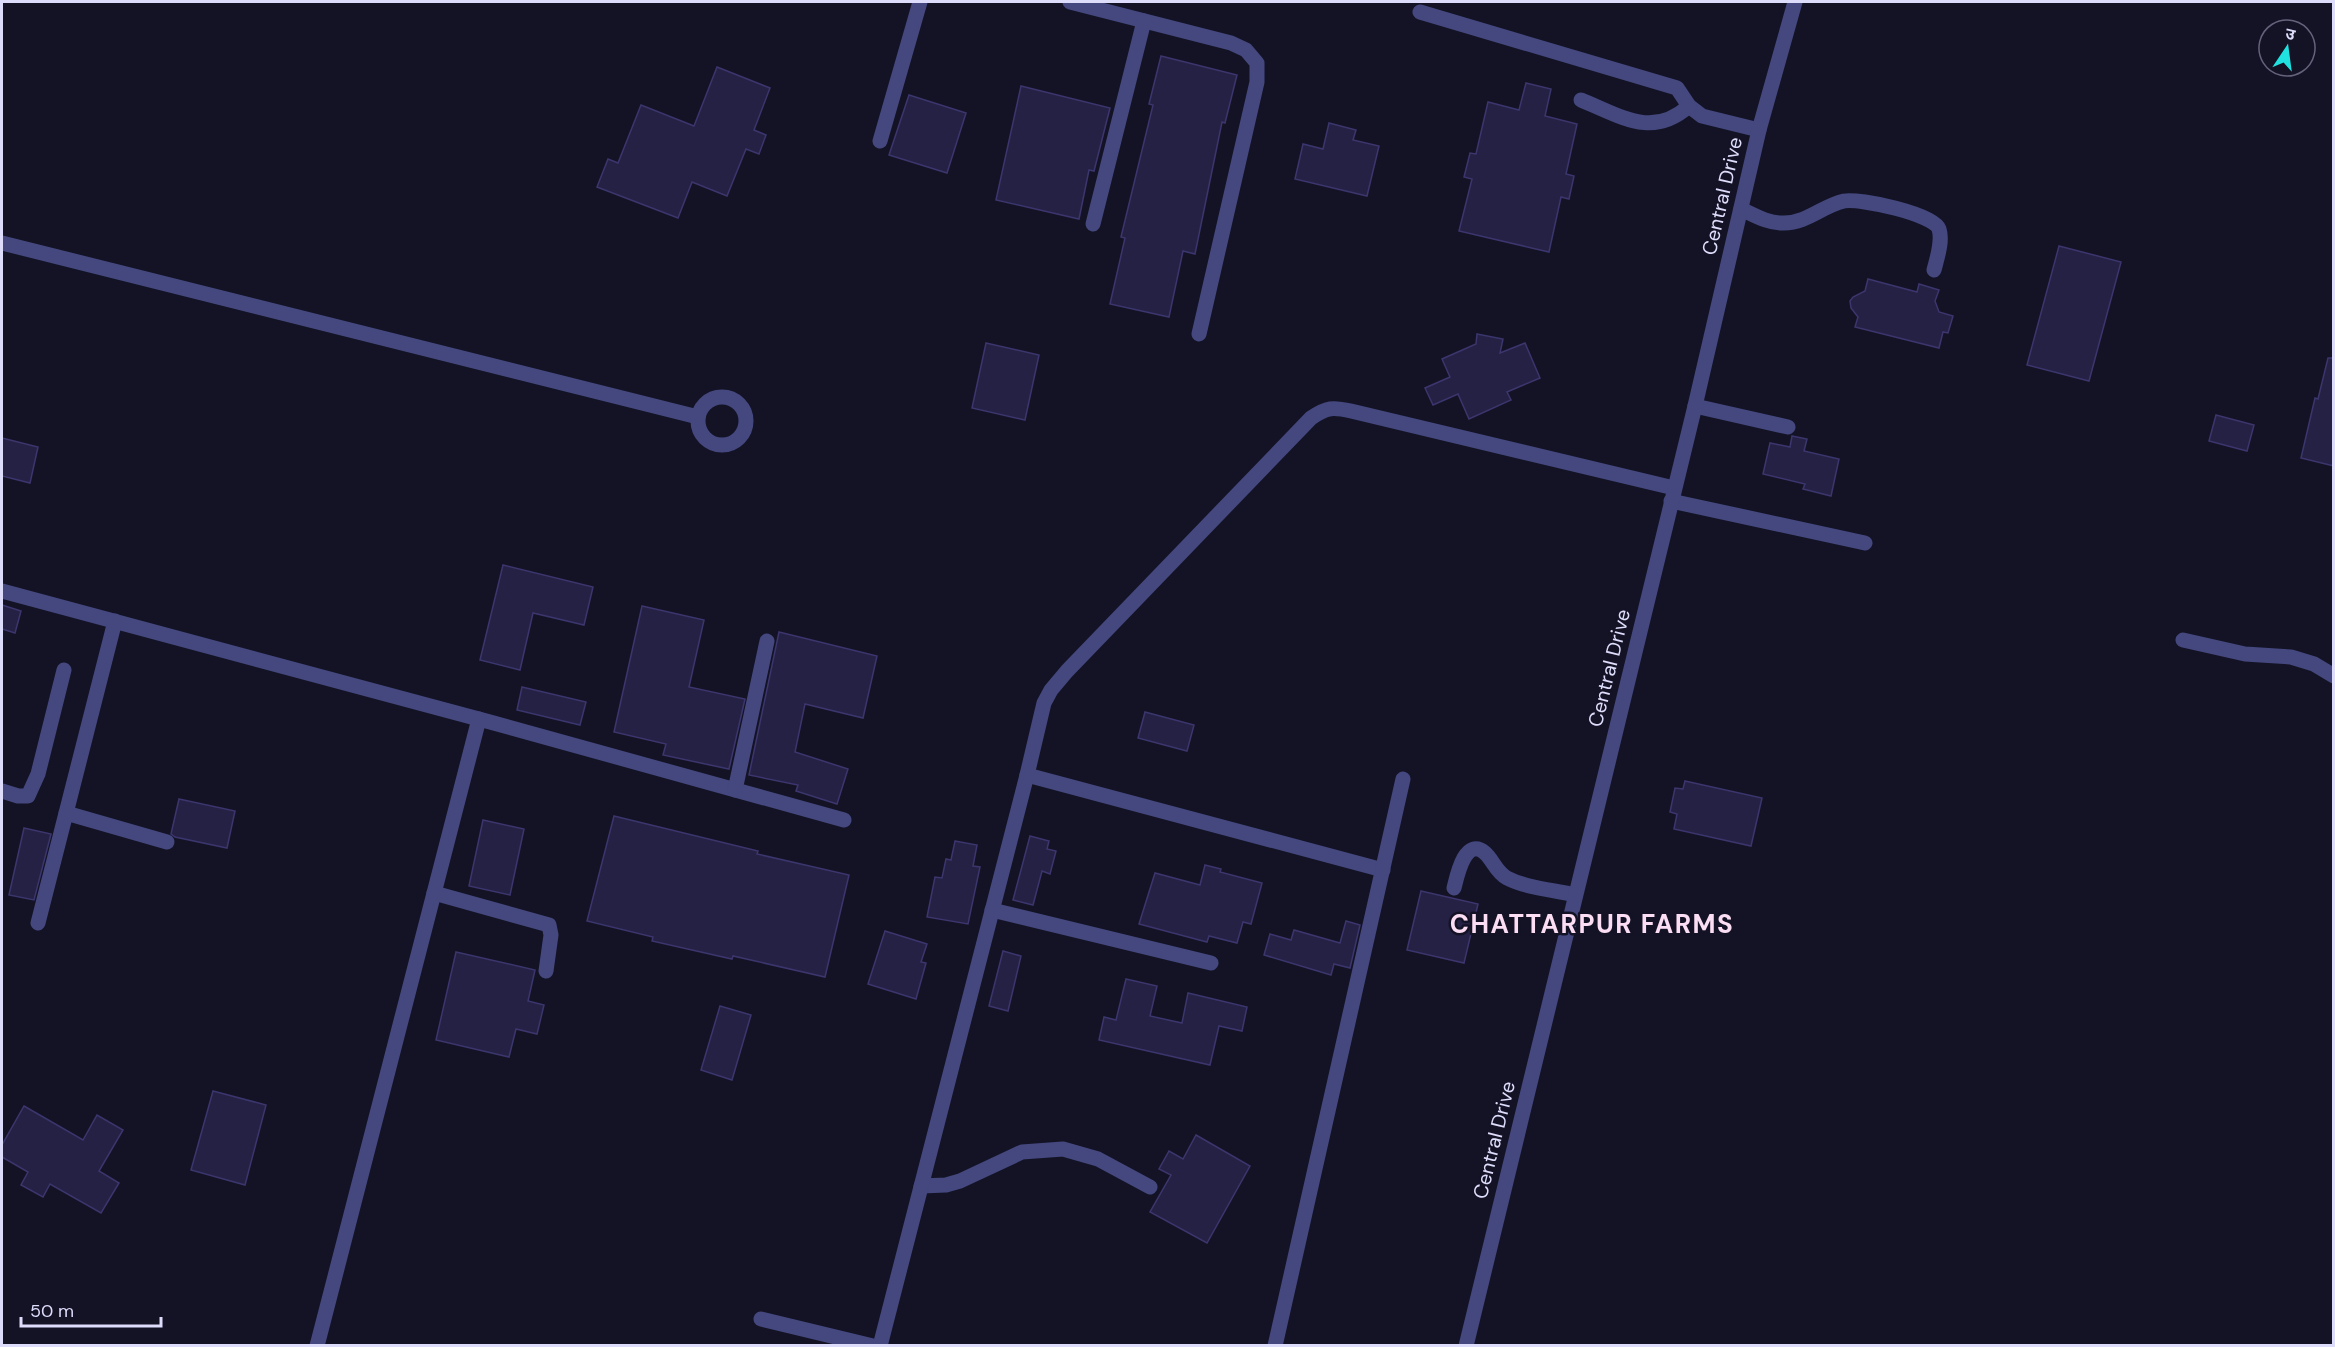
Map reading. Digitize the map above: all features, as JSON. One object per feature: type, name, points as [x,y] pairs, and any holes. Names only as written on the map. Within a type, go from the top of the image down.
[{"type":"street","points":[[880,141],[920,2]]},
{"type":"street","points":[[1070,2],[1232,44],[1246,50],[1257,63],[1257,82],[1199,334]]},
{"type":"street","name":"Central Drive","points":[[1466,1346],[1695,406],[1759,130],[1795,2]]},
{"type":"street","points":[[1420,12],[1677,88],[1689,106],[1702,116],[1759,130]]},
{"type":"street","points":[[1093,224],[1143,21]]},
{"type":"street","points":[[1581,100],[1643,123],[1665,122],[1678,116],[1689,106]]},
{"type":"street","points":[[1741,209],[1762,219],[1782,224],[1801,222],[1828,207],[1846,201],[1872,203],[1929,218],[1940,230],[1934,270]]},
{"type":"street","points":[[2,243],[698,417]]},
{"type":"street","points":[[1695,406],[1788,427]]},
{"type":"street","points":[[880,1346],[1044,703],[1056,683],[1311,418],[1324,409],[1338,408],[1865,543]]},
{"type":"street","points":[[2,591],[844,820]]},
{"type":"street","points":[[38,923],[115,621]]},
{"type":"street","points":[[735,790],[767,640]]},
{"type":"street","points":[[2183,640],[2245,654],[2291,657],[2314,664],[2334,676]]},
{"type":"street","points":[[2,791],[18,796],[28,796],[38,774],[64,670]]},
{"type":"street","points":[[316,1346],[479,719]]},
{"type":"street","points":[[1027,775],[1383,870]]},
{"type":"street","points":[[1275,1346],[1403,779]]},
{"type":"street","points":[[66,813],[166,842]]},
{"type":"street","points":[[1454,888],[1465,856],[1470,851],[1478,850],[1484,852],[1505,877],[1516,882],[1575,895]]},
{"type":"street","points":[[434,893],[549,925],[551,935],[546,971]]},
{"type":"street","points":[[992,910],[1211,963]]},
{"type":"street","points":[[921,1186],[946,1185],[960,1181],[1022,1152],[1063,1149],[1098,1159],[1150,1187]]},
{"type":"street","points":[[761,1319],[873,1346]]},
{"type":"building","points":[[1161,56],[1237,75],[1225,123],[1222,122],[1195,254],[1183,251],[1169,317],[1110,304],[1125,238],[1121,237],[1153,105],[1149,104]]},
{"type":"building","points":[[717,67],[770,88],[754,130],[766,135],[759,154],[746,149],[727,196],[692,182],[678,218],[597,187],[608,159],[618,163],[641,105],[694,126]]},
{"type":"building","points":[[1526,83],[1551,89],[1545,116],[1577,124],[1566,174],[1574,176],[1569,199],[1561,197],[1549,252],[1459,231],[1472,179],[1464,177],[1470,153],[1476,154],[1488,102],[1519,110]]},
{"type":"building","points":[[1021,86],[1110,108],[1094,171],[1089,170],[1079,219],[996,200]]},
{"type":"building","points":[[909,95],[966,113],[947,173],[889,155]]},
{"type":"building","points":[[1329,123],[1356,130],[1353,140],[1379,146],[1367,196],[1295,179],[1303,144],[1323,149]]},
{"type":"building","points":[[2059,246],[2121,262],[2089,381],[2027,365]]},
{"type":"building","points":[[1868,279],[1917,292],[1919,284],[1939,290],[1935,301],[1939,312],[1953,316],[1948,333],[1943,332],[1939,348],[1855,327],[1858,317],[1851,308],[1850,301],[1865,291]]},
{"type":"building","points":[[1477,334],[1503,339],[1500,353],[1525,343],[1540,378],[1507,392],[1511,400],[1469,419],[1458,394],[1433,405],[1425,388],[1450,377],[1442,359],[1476,344]]},
{"type":"building","points":[[986,343],[1039,355],[1025,420],[972,408]]},
{"type":"building","points":[[2328,358],[2334,358],[2334,466],[2301,458],[2315,398],[2318,399]]},
{"type":"building","points":[[2216,415],[2254,425],[2247,451],[2209,441]]},
{"type":"building","points":[[1792,436],[1807,439],[1804,451],[1839,459],[1831,496],[1803,489],[1805,484],[1763,474],[1770,443],[1790,447]]},
{"type":"building","points":[[2,438],[38,447],[30,483],[2,476]]},
{"type":"building","points":[[503,565],[593,587],[584,625],[533,613],[520,670],[480,660]]},
{"type":"building","points":[[2,605],[21,611],[15,633],[2,629]]},
{"type":"building","points":[[642,606],[704,620],[689,687],[745,699],[729,769],[663,755],[666,744],[614,732]]},
{"type":"building","points":[[779,632],[877,656],[863,718],[805,704],[795,752],[848,769],[837,804],[796,791],[798,785],[749,775]]},
{"type":"building","points":[[522,687],[586,702],[580,725],[517,710]]},
{"type":"building","points":[[1145,712],[1194,725],[1187,751],[1138,738]]},
{"type":"building","points":[[1685,781],[1762,798],[1751,846],[1674,829],[1677,814],[1670,812],[1675,788],[1683,789]]},
{"type":"building","points":[[179,799],[235,811],[227,848],[175,837],[171,834]]},
{"type":"building","points":[[614,816],[758,851],[757,854],[849,875],[825,977],[733,956],[732,959],[652,941],[653,937],[587,921]]},
{"type":"building","points":[[483,820],[524,829],[510,895],[469,886]]},
{"type":"building","points":[[24,828],[51,834],[34,900],[9,895]]},
{"type":"building","points":[[1030,836],[1049,841],[1047,849],[1056,851],[1050,874],[1042,871],[1033,905],[1013,900]]},
{"type":"building","points":[[955,841],[977,845],[973,866],[980,867],[968,924],[927,917],[935,877],[942,878],[946,859],[951,860]]},
{"type":"building","points":[[1205,865],[1221,869],[1220,872],[1262,883],[1251,924],[1243,922],[1237,943],[1209,936],[1207,942],[1139,924],[1155,873],[1200,885]]},
{"type":"building","points":[[1421,891],[1478,904],[1464,963],[1407,950]]},
{"type":"building","points":[[1346,921],[1360,925],[1350,968],[1334,964],[1331,975],[1264,955],[1270,934],[1291,940],[1294,930],[1340,943]]},
{"type":"building","points":[[885,931],[927,944],[921,962],[926,963],[916,999],[868,984]]},
{"type":"building","points":[[1003,951],[1021,956],[1008,1011],[989,1006]]},
{"type":"building","points":[[456,952],[535,970],[528,1001],[544,1005],[537,1034],[516,1029],[509,1057],[436,1040]]},
{"type":"building","points":[[1126,979],[1157,986],[1150,1016],[1182,1023],[1188,993],[1247,1007],[1242,1031],[1219,1026],[1210,1065],[1099,1040],[1104,1017],[1116,1020]]},
{"type":"building","points":[[720,1006],[751,1015],[732,1080],[701,1070]]},
{"type":"building","points":[[213,1091],[266,1105],[245,1185],[191,1170]]},
{"type":"building","points":[[24,1106],[83,1140],[97,1115],[123,1130],[99,1171],[119,1183],[101,1213],[50,1184],[43,1197],[21,1185],[28,1172],[2,1157],[2,1145]]},
{"type":"building","points":[[1196,1135],[1250,1166],[1207,1243],[1150,1212],[1171,1175],[1159,1169],[1169,1151],[1183,1159]]},
{"type":"district","name":"CHATTARPUR FARMS","points":[[1592,924]]}]
